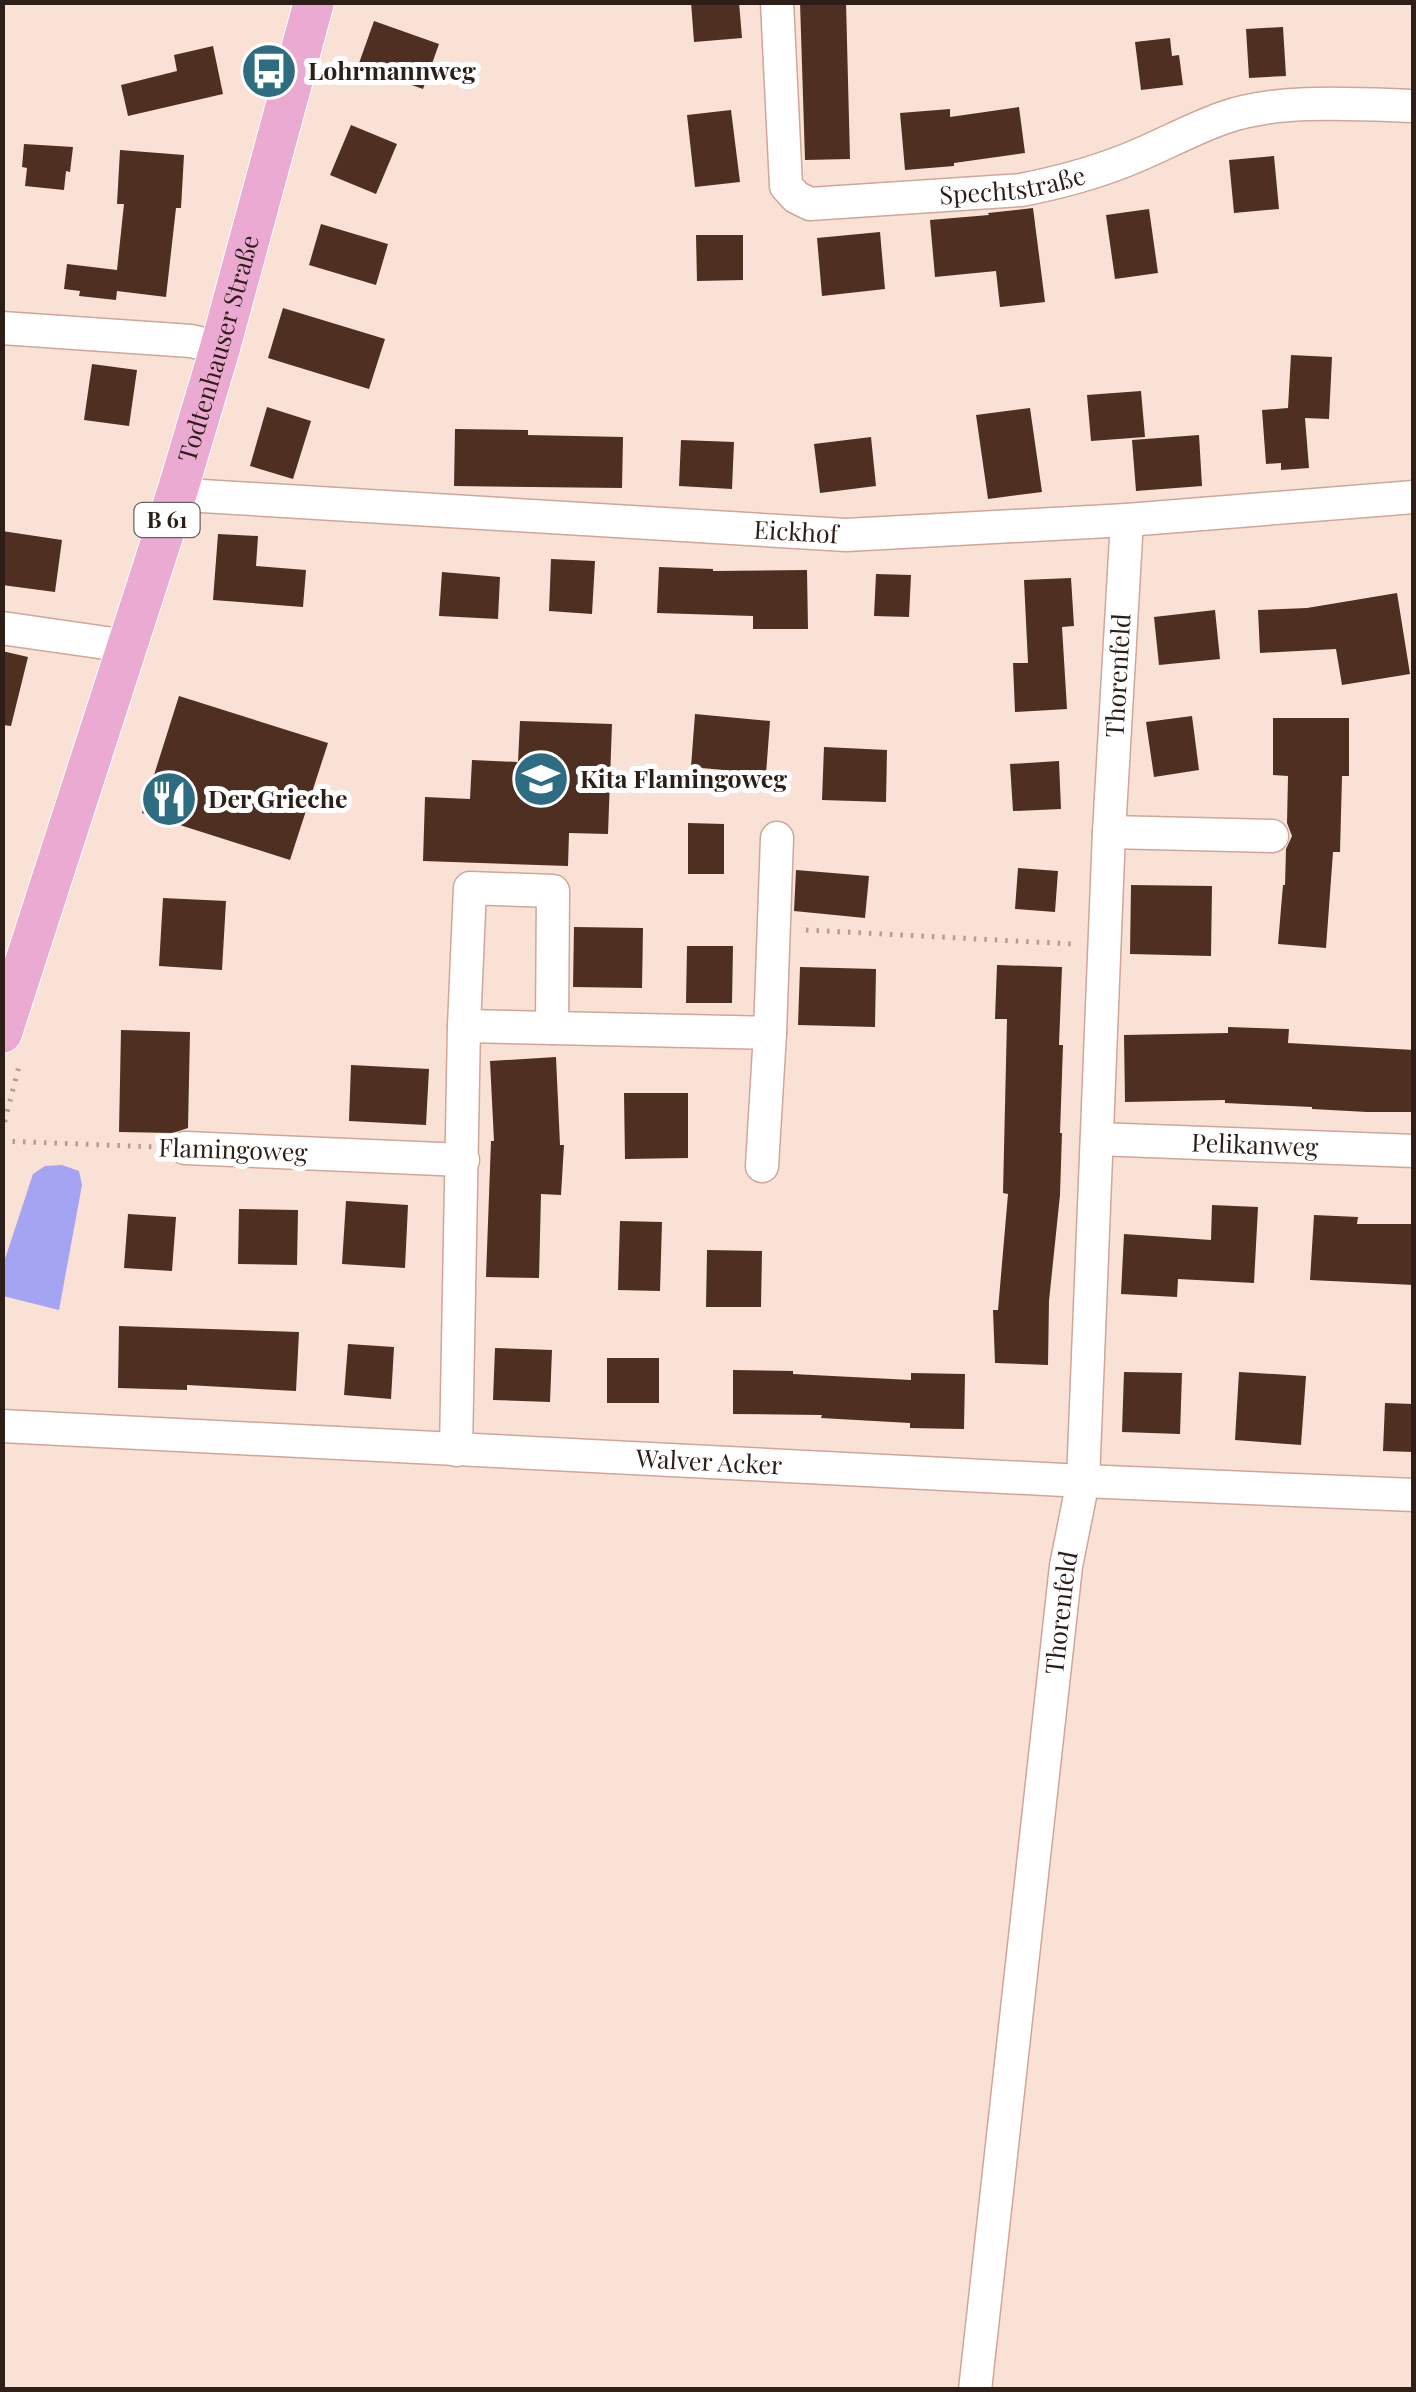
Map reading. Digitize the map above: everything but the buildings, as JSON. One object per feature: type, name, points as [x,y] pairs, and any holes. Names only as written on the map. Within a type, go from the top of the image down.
[{"type":"main road","name":"Todtenhauser Straße","points":[[2,1033],[178,489],[314,2]]},
{"type":"street","name":"Spechtstraße","points":[[777,2],[786,186],[810,204],[1022,190],[1052,184],[1126,160],[1226,116],[1282,106],[1414,106]]},
{"type":"street","points":[[2,328],[192,340],[220,348]]},
{"type":"street","name":"Eickhof","points":[[178,489],[202,496],[846,535],[1126,520],[1414,497]]},
{"type":"street","name":"Thorenfeld","points":[[975,2390],[1066,1566],[1084,1481],[1104,945],[1126,520]]},
{"type":"street","points":[[2,628],[127,646]]},
{"type":"street","points":[[1109,832],[1272,836]]},
{"type":"street","points":[[762,1166],[777,838]]},
{"type":"street","points":[[456,1450],[470,888],[554,891],[552,1028]]},
{"type":"street","points":[[464,1026],[770,1033]]},
{"type":"street","name":"Pelikanweg","points":[[1097,1139],[1414,1152]]},
{"type":"street","name":"Flamingoweg","points":[[185,1148],[463,1160]]},
{"type":"street","name":"Walver Acker","points":[[2,1426],[1414,1495]]},
{"type":"path","points":[[773,928],[1104,945]]},
{"type":"path","name":"Flamingoweg","points":[[2,1140],[185,1148]]},
{"type":"water","points":[[62,1165],[79,1171],[82,1185],[59,1310],[3,1296],[3,1265],[33,1174],[45,1166]]},
{"type":"place","name":"Lohrmannweg","points":[[269,71]]},
{"type":"place","name":"Kita Flamingoweg","points":[[541,779]]},
{"type":"place","name":"Der Grieche","points":[[169,799]]}]
